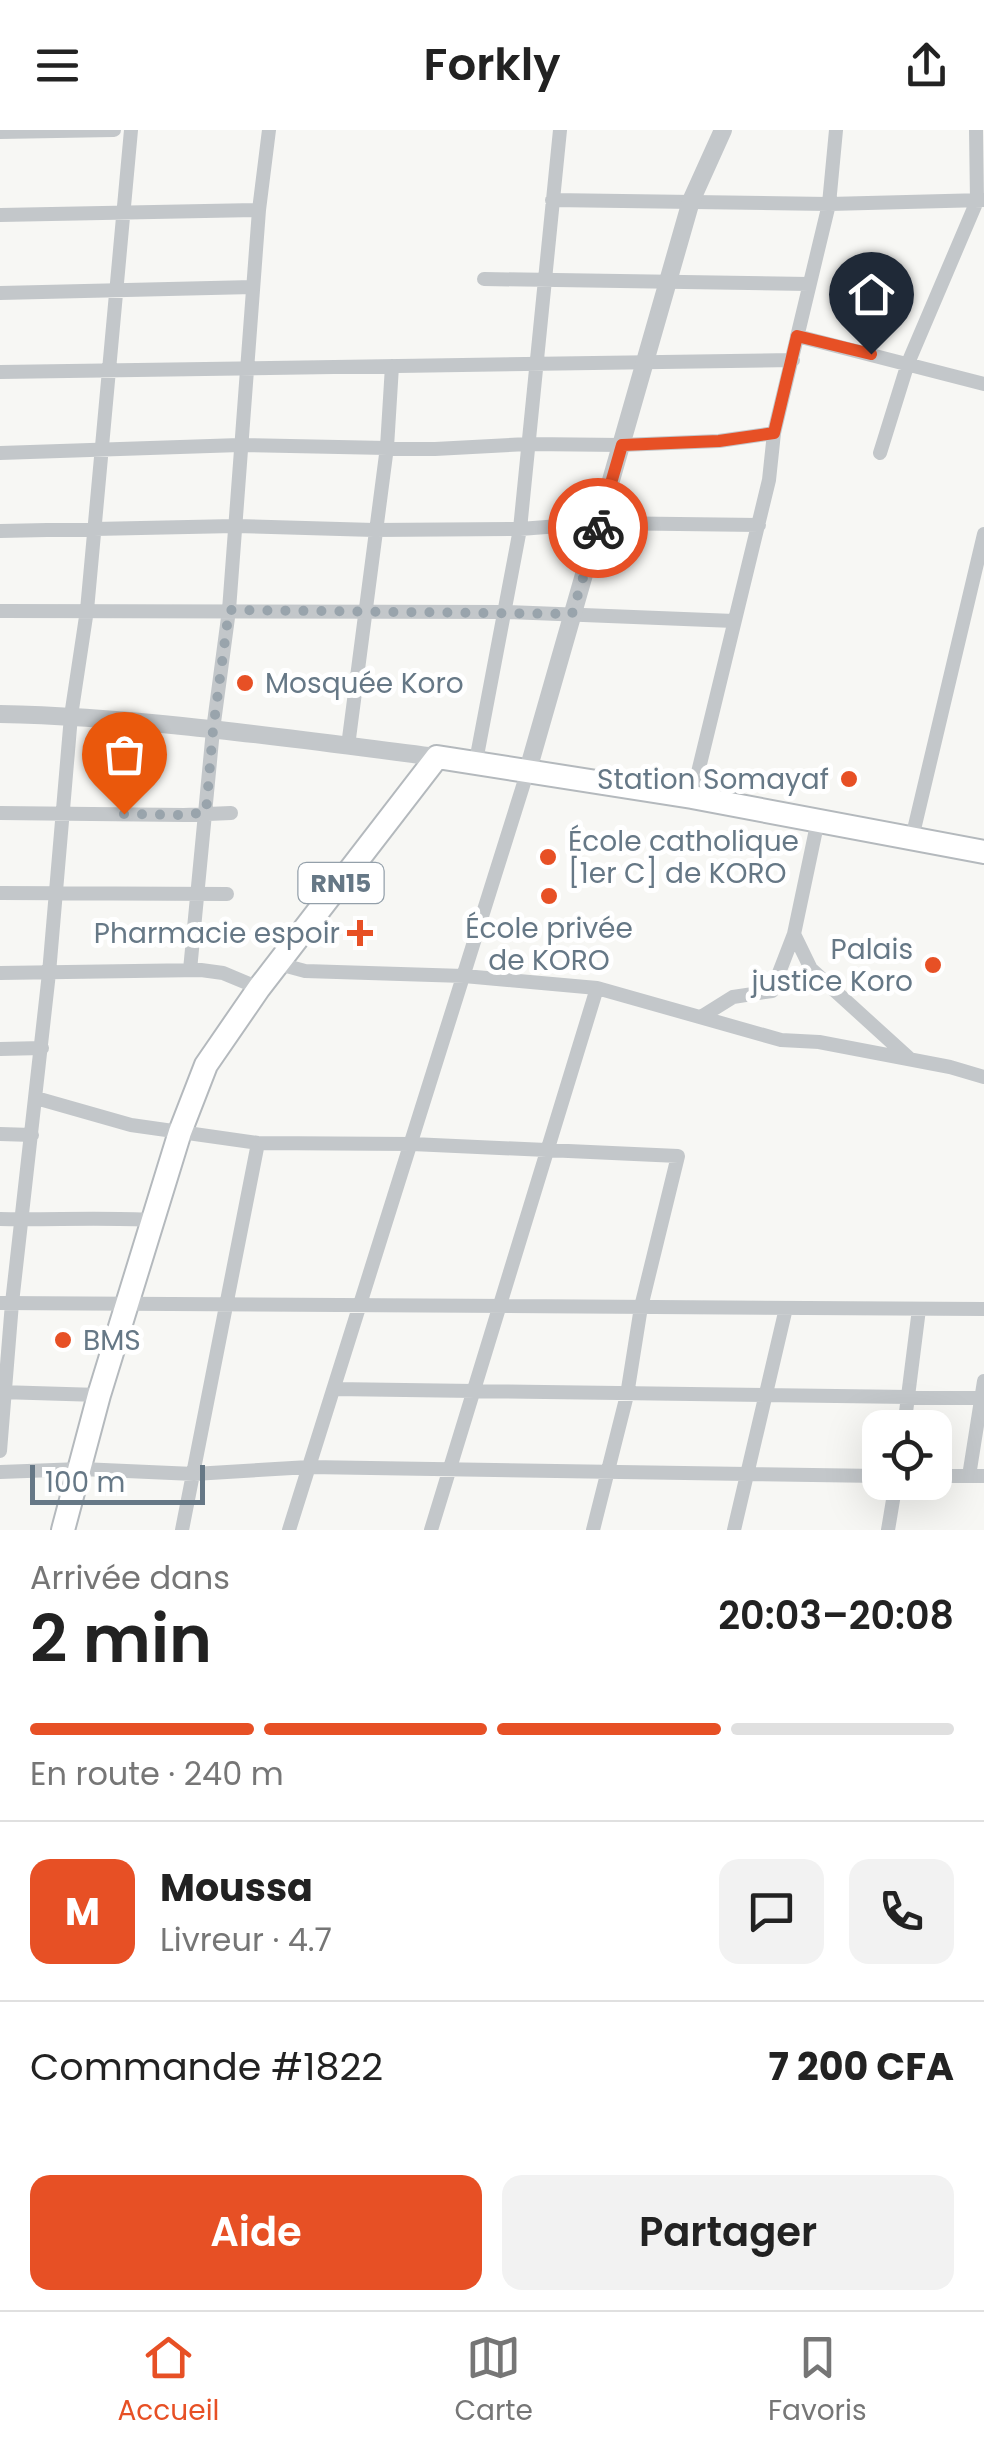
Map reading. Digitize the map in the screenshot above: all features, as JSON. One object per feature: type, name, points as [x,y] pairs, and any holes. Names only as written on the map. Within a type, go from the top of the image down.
[{"type":"main road","points":[[436,757],[692,797],[984,852]]},
{"type":"main road","name":"RN15","points":[[62,1530],[180,1132],[206,1065],[259,988],[436,757]]},
{"type":"street","points":[[0,132],[114,130]]},
{"type":"street","points":[[0,1451],[6,1303],[22,1219],[42,1048],[131,130]]},
{"type":"street","points":[[190,970],[229,610],[259,210],[269,130]]},
{"type":"street","points":[[476,761],[520,529],[560,130]]},
{"type":"street","points":[[290,1530],[528,770],[692,201],[723,130]]},
{"type":"street","points":[[692,797],[759,525],[774,433],[829,204],[836,130]]},
{"type":"street","points":[[880,453],[908,363],[981,200],[976,130]]},
{"type":"street","points":[[552,200],[829,204],[981,200]]},
{"type":"street","points":[[0,215],[259,210]]},
{"type":"street","points":[[484,279],[808,284]]},
{"type":"street","points":[[0,293],[253,287]]},
{"type":"street","points":[[797,336],[984,384]]},
{"type":"street","points":[[0,372],[793,360]]},
{"type":"street","points":[[348,746],[387,447],[392,366]]},
{"type":"street","points":[[0,452],[240,446],[435,449],[528,444],[622,445],[719,441],[774,433]]},
{"type":"street","points":[[0,530],[235,526],[520,529],[600,523],[759,525]]},
{"type":"street","points":[[912,838],[984,534]]},
{"type":"street","points":[[0,611],[507,612],[734,621]]},
{"type":"street","points":[[0,714],[72,716],[436,757]]},
{"type":"street","points":[[0,813],[232,812]]},
{"type":"street","points":[[701,1017],[733,997],[772,990],[794,934],[818,820]]},
{"type":"street","points":[[0,893],[227,894]]},
{"type":"street","points":[[794,934],[811,969],[911,1060]]},
{"type":"street","points":[[279,964],[305,970],[464,976],[597,988],[781,1040],[819,1042],[984,1078]]},
{"type":"street","points":[[0,973],[190,970],[223,973],[259,988]]},
{"type":"street","points":[[431,1530],[597,988]]},
{"type":"street","points":[[0,1049],[42,1048]]},
{"type":"street","points":[[36,1098],[100,1118],[258,1144],[412,1144],[678,1156],[640,1307],[627,1395],[592,1530]]},
{"type":"street","points":[[0,1134],[32,1135]]},
{"type":"street","points":[[182,1530],[258,1144]]},
{"type":"street","points":[[0,1218],[153,1220]]},
{"type":"street","points":[[6,1303],[984,1309]]},
{"type":"street","points":[[734,1530],[786,1308]]},
{"type":"street","points":[[907,1410],[919,1308]]},
{"type":"street","points":[[976,1476],[984,1382]]},
{"type":"street","points":[[334,1389],[982,1398]]},
{"type":"street","points":[[2,1392],[100,1395]]},
{"type":"street","points":[[0,1472],[194,1474],[309,1468],[862,1476]]},
{"type":"street","points":[[888,1530],[893,1500]]},
{"type":"way so far","points":[[124,814],[206,812],[229,610],[572,614],[598,528]]},
{"type":"place","name":"Mosquée Koro","points":[[245,683]]},
{"type":"place","name":"Station Somayaf","points":[[849,779]]},
{"type":"place","name":"École catholique [1er C] de KORO","points":[[548,857]]},
{"type":"place","name":"École privée de KORO","points":[[549,896]]},
{"type":"place","name":"Pharmacie espoir","points":[[360,933]]},
{"type":"place","name":"Palais justice Koro","points":[[933,965]]},
{"type":"place","name":"BMS","points":[[63,1340]]},
{"type":"route","points":[[598,528],[622,445],[719,441],[774,433],[797,336],[871,354]]}]
